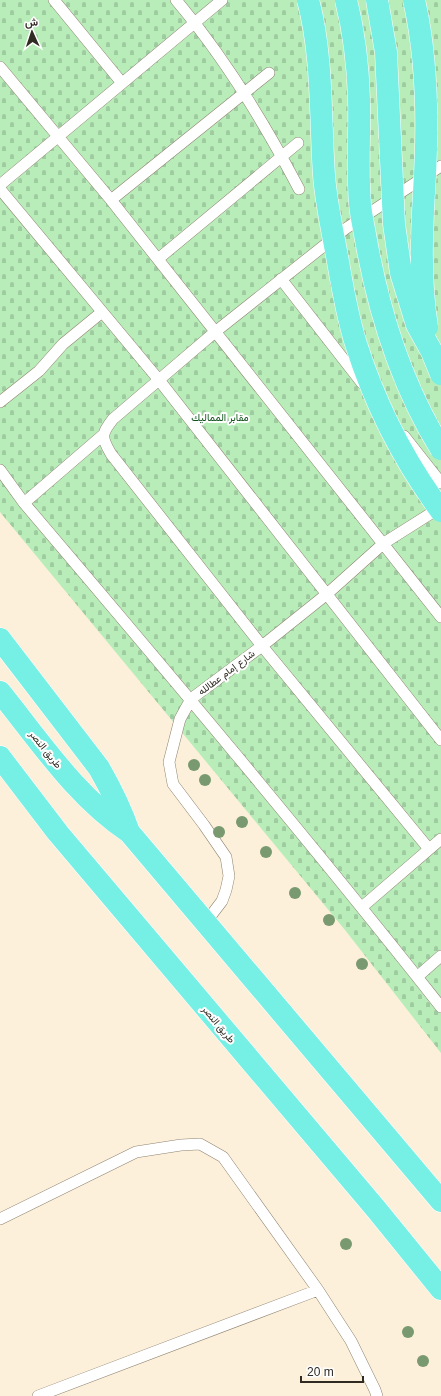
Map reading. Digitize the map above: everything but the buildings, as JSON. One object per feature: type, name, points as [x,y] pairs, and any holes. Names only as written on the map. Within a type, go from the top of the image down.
[{"type":"highway","points":[[308,0],[316,38],[324,176],[329,217],[344,296],[356,343],[369,381],[386,419],[427,492],[441,511]]},
{"type":"highway","points":[[346,0],[353,32],[357,65],[359,99],[360,206],[373,277],[399,363],[428,429],[441,449]]},
{"type":"highway","points":[[377,0],[386,52],[394,224],[401,273],[417,325],[432,352],[441,374]]},
{"type":"highway","points":[[414,0],[422,41],[425,81],[426,134],[422,228],[425,316],[432,352]]},
{"type":"highway","points":[[0,639],[99,768],[121,810],[129,832]]},
{"type":"highway","name":"طريق النصر","points":[[0,692],[61,768],[80,789],[113,821],[129,832],[441,1202]]},
{"type":"highway","name":"طريق النصر","points":[[0,757],[58,833],[441,1289]]},
{"type":"lane","points":[[54,0],[122,83]]},
{"type":"lane","points":[[176,0],[195,22],[245,92],[299,189]]},
{"type":"lane","points":[[0,185],[222,0]]},
{"type":"lane","points":[[0,67],[111,200],[441,616]]},
{"type":"lane","points":[[111,200],[268,73]]},
{"type":"lane","points":[[158,259],[298,143]]},
{"type":"lane","points":[[24,502],[103,434],[112,419],[215,332],[345,229],[441,166]]},
{"type":"lane","points":[[0,189],[159,380],[441,740]]},
{"type":"lane","points":[[282,279],[441,483]]},
{"type":"lane","points":[[0,402],[39,371],[64,344],[102,312]]},
{"type":"lane","points":[[103,434],[104,442],[111,454],[262,646],[429,849]]},
{"type":"lane","points":[[0,470],[24,502],[191,699],[362,907],[441,1007]]},
{"type":"lane","name":"شارع إمام عطالله","points":[[206,922],[222,901],[226,890],[229,876],[226,857],[173,784],[169,762],[180,719],[191,699],[262,646],[327,594],[384,543],[441,507]]},
{"type":"lane","points":[[362,907],[441,839]]},
{"type":"lane","points":[[417,977],[441,956]]},
{"type":"lane","points":[[0,1219],[136,1152],[181,1145],[200,1144],[223,1157],[318,1290],[351,1341],[377,1396]]},
{"type":"lane","points":[[38,1396],[318,1290]]},
{"type":"green space","name":"مقابر المماليك","points":[[0,0],[441,0],[441,1053],[345,930],[0,512]]}]
